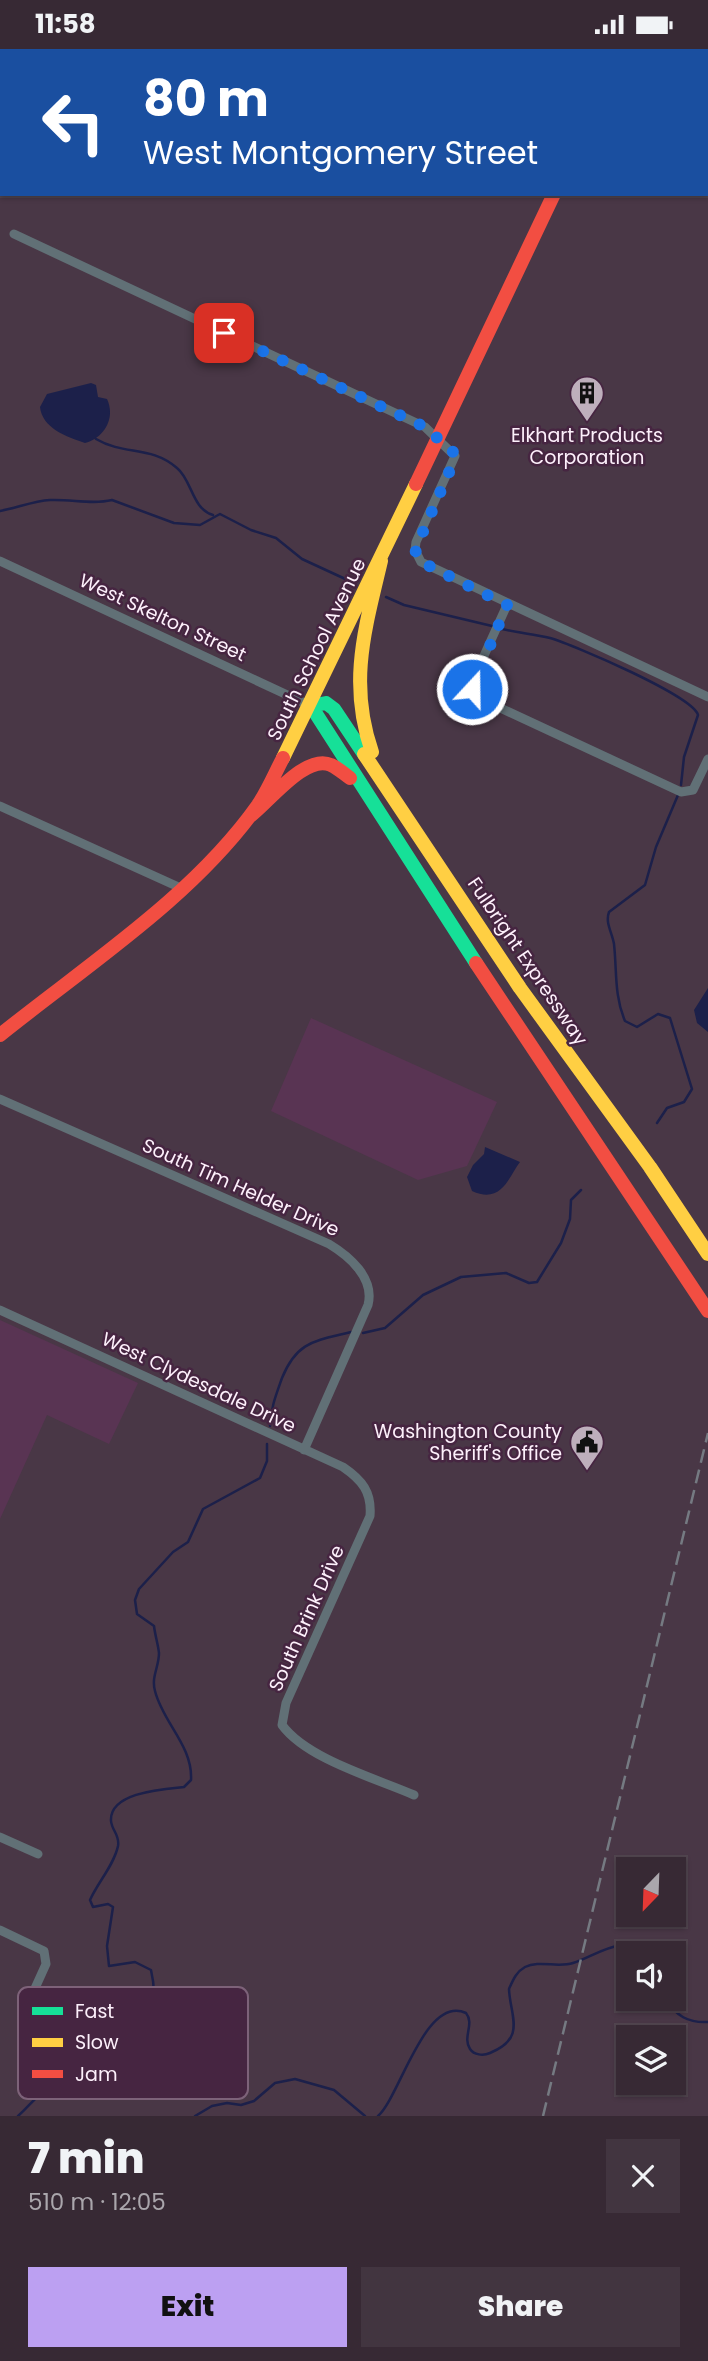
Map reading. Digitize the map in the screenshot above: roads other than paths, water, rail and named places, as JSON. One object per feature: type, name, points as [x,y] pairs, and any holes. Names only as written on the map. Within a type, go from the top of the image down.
[{"type":"main road","name":"South School Avenue","points":[[0,1035],[183,889],[249,817],[273,780],[311,706],[553,196]]},
{"type":"main road","points":[[380,561],[358,654],[356,688],[368,743],[391,792]]},
{"type":"main road","name":"Fulbright Expressway","points":[[311,706],[326,703],[334,709],[520,988],[650,1167],[708,1254]]},
{"type":"main road","points":[[311,706],[406,855],[708,1311]]},
{"type":"main road","points":[[249,817],[276,795],[298,771],[317,763],[330,764],[350,777],[406,855]]},
{"type":"street","points":[[14,235],[425,427],[455,456],[416,542],[417,556],[421,562],[507,605],[708,697]]},
{"type":"street","name":"West Skelton Street","points":[[0,561],[311,706]]},
{"type":"street","points":[[507,605],[472,689],[485,702],[681,792],[690,792],[696,786],[708,759]]},
{"type":"street","points":[[0,806],[183,889]]},
{"type":"street","name":"South Tim Helder Drive","points":[[0,1099],[329,1244],[354,1264],[367,1284],[368,1305],[304,1450]]},
{"type":"street","name":"West Clydesdale Drive","points":[[0,1310],[357,1477],[372,1501]]},
{"type":"street","name":"South Brink Drive","points":[[372,1501],[365,1531],[286,1703],[282,1725],[294,1740],[311,1750],[414,1795]]},
{"type":"street","points":[[0,1837],[38,1854]]},
{"type":"street","points":[[0,1930],[44,1951],[46,1964],[36,1987]]},
{"type":"waterway","points":[[96,439],[167,461],[182,473],[201,507],[213,515]]},
{"type":"waterway","points":[[0,511],[50,500],[112,500],[174,523],[200,525],[220,514],[251,530],[276,538],[302,559],[354,583]]},
{"type":"waterway","points":[[386,597],[404,605],[492,626]]},
{"type":"waterway","points":[[502,629],[550,638],[583,650],[655,684],[691,707],[698,715],[684,757],[681,785]]},
{"type":"waterway","points":[[657,1123],[667,1108],[684,1102],[692,1089],[670,1018],[658,1014],[637,1027],[625,1021],[617,992],[614,944],[608,916],[609,912],[645,885],[656,847],[678,795]]},
{"type":"waterway","points":[[363,1333],[385,1328],[423,1295],[461,1277],[506,1273],[529,1283],[537,1282],[561,1243],[570,1219],[571,1200],[581,1190]]},
{"type":"waterway","points":[[270,1426],[282,1378],[294,1356],[317,1341],[351,1332]]},
{"type":"waterway","points":[[154,1987],[151,1970],[135,1962],[109,1966],[107,1946],[113,1907],[108,1904],[93,1907],[90,1900],[118,1846],[111,1821],[113,1811],[128,1798],[184,1787],[191,1780],[183,1745],[164,1714],[155,1691],[159,1653],[154,1626],[137,1614],[135,1600],[139,1589],[173,1552],[188,1542],[203,1509],[260,1478],[267,1461],[267,1444]]},
{"type":"waterway","points":[[378,2116],[426,2032],[438,2018],[451,2011],[466,2013],[470,2049],[476,2054],[487,2054],[501,2047],[513,2033],[509,1989],[513,1979],[525,1967],[573,1963],[616,1947]]},
{"type":"waterway","points":[[675,2011],[694,2021],[708,2022]]},
{"type":"waterway","points":[[195,2116],[212,2106],[227,2103],[241,2105],[254,2101],[275,2083],[295,2079],[334,2090],[365,2116]]},
{"type":"waterway","points":[[18,2116],[35,2099]]},
{"type":"railway","points":[[543,2116],[708,1433]]},
{"type":"place","name":"Elkhart Products Corporation","points":[[587,423]]},
{"type":"place","name":"Washington County Sheriff's Office","points":[[587,1472]]}]
